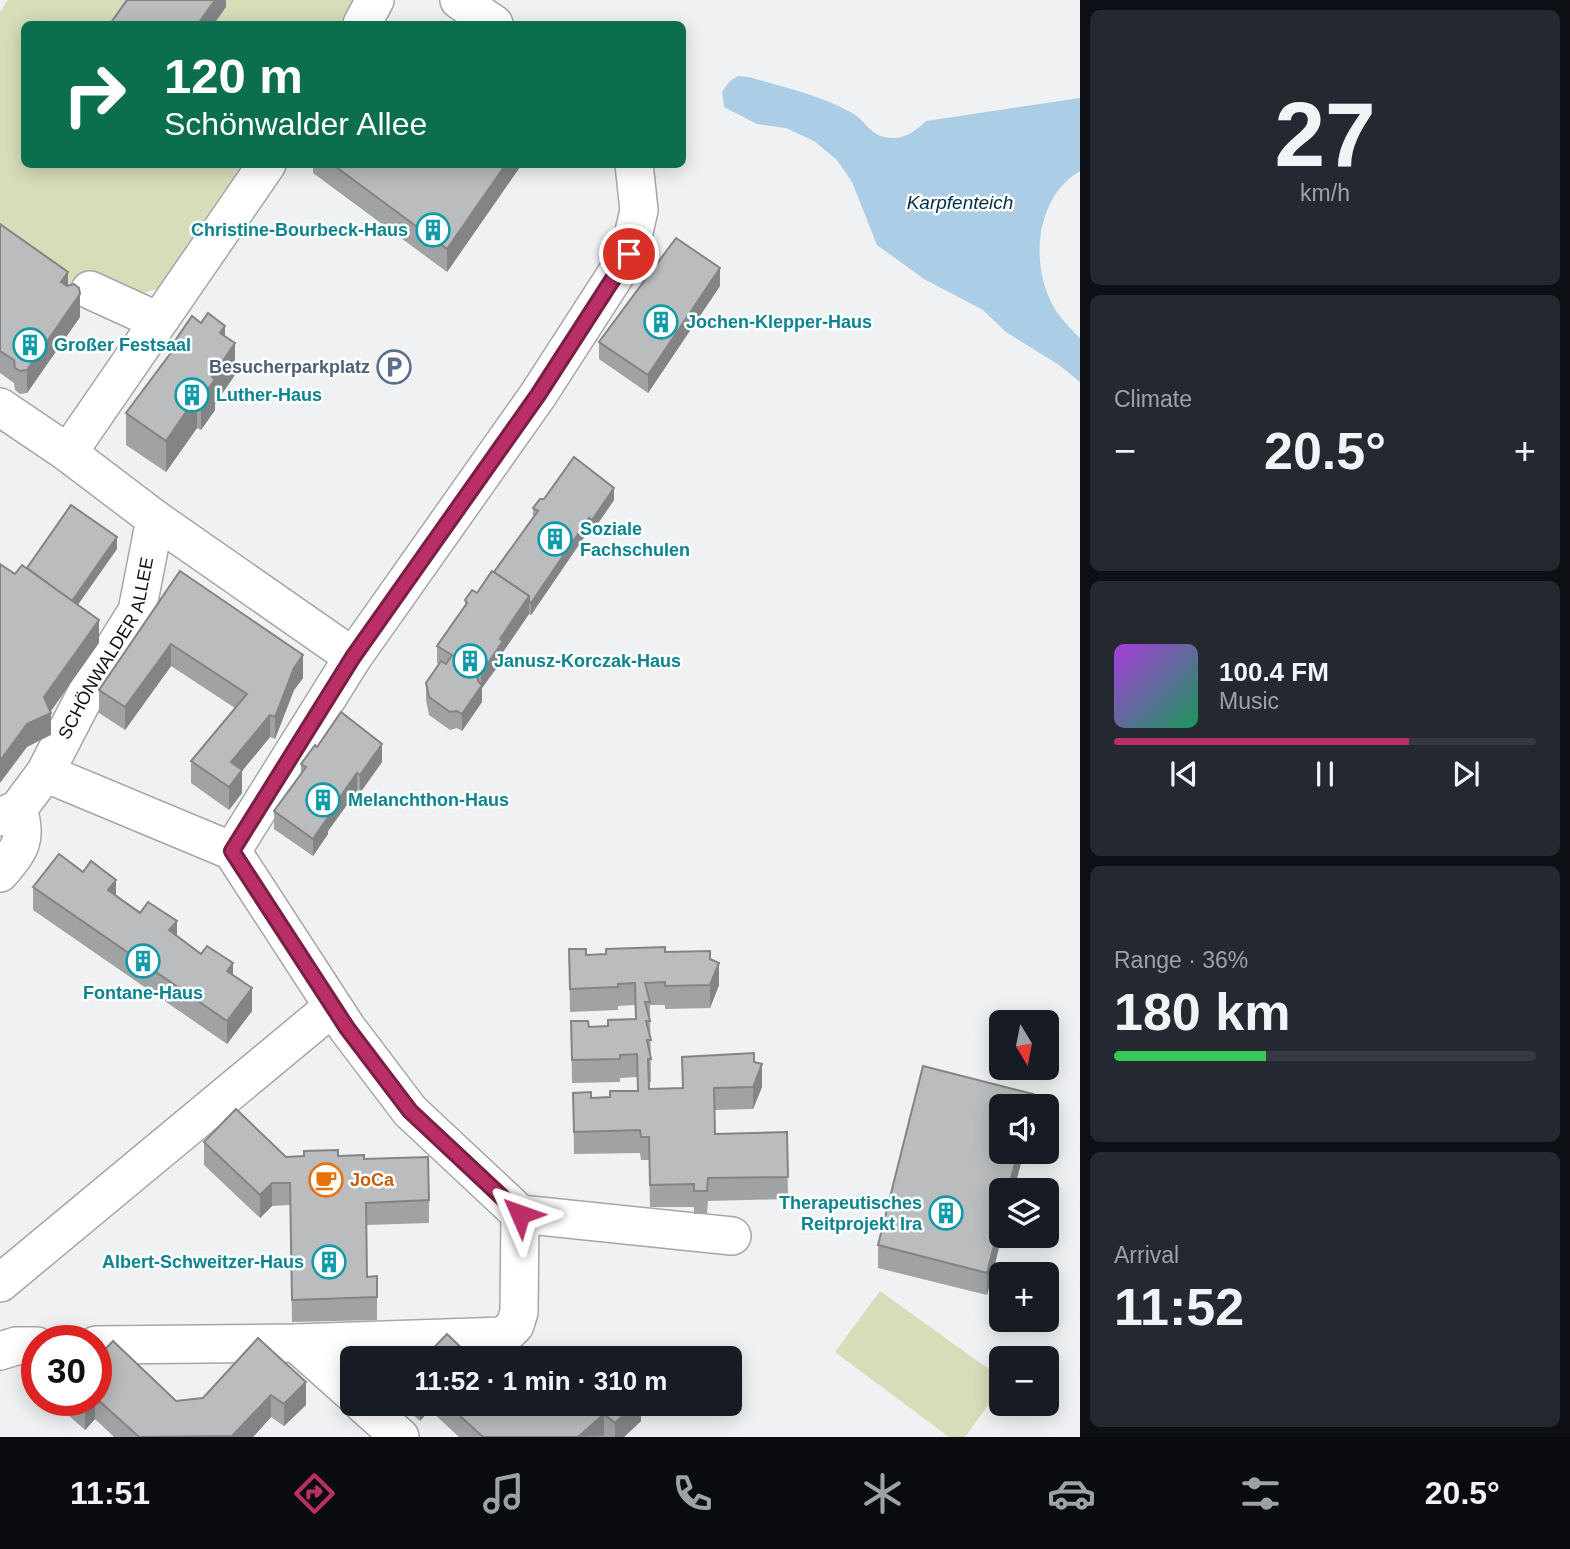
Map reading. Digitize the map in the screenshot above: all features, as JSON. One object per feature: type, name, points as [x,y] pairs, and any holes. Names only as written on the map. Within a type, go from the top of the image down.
[{"type":"street","points":[[364,21],[375,0]]},
{"type":"street","points":[[459,0],[490,21]]},
{"type":"street","points":[[68,453],[264,168]]},
{"type":"street","points":[[232,851],[353,657],[538,395],[629,254],[639,210],[634,168]]},
{"type":"street","points":[[90,290],[158,321]]},
{"type":"street","points":[[0,407],[353,657]]},
{"type":"street","name":"SCHÖNWALDER ALLEE","points":[[9,813],[45,773],[89,688],[137,611],[155,519]]},
{"type":"street","points":[[45,773],[232,851],[347,1028],[410,1111],[520,1214],[732,1236]]},
{"type":"street","points":[[0,873],[19,851],[24,830],[9,813]]},
{"type":"street","points":[[0,1283],[323,1015]]},
{"type":"street","points":[[112,1345],[296,1343],[504,1336],[515,1325],[519,1312],[520,1214]]},
{"type":"street","points":[[296,1343],[340,1382]]},
{"type":"street","points":[[0,1351],[21,1346]]},
{"type":"street","points":[[376,1416],[400,1437]]},
{"type":"green space","points":[[8,0],[367,0],[355,21],[21,21],[21,168],[254,168],[161,288],[142,293],[85,297],[0,247],[0,12]]},
{"type":"green space","points":[[880,1291],[989,1369],[989,1404],[965,1437],[949,1437],[835,1352]]},
{"type":"water","name":"Karpfenteich","points":[[738,76],[828,101],[857,116],[879,135],[893,138],[911,133],[926,121],[1080,98],[1080,171],[1065,182],[1054,197],[1041,231],[1040,250],[1045,287],[1052,304],[1080,338],[1080,382],[1059,365],[1006,332],[983,310],[924,279],[877,245],[852,182],[837,160],[814,141],[786,128],[757,124],[724,107],[722,92],[730,81]]},
{"type":"building","points":[[127,0],[215,0],[200,21],[112,21]]},
{"type":"building","points":[[337,168],[503,168],[447,249]]},
{"type":"building","name":"Großer Festsaal","points":[[0,224],[68,272],[61,282],[67,286],[74,284],[79,288],[80,294],[27,370],[20,371],[15,368],[14,360],[0,351]]},
{"type":"building","name":"Jochen-Klepper-Haus","points":[[676,238],[720,268],[648,375],[599,342]]},
{"type":"building","points":[[208,313],[225,326],[220,333],[235,343],[201,399],[197,396],[166,441],[126,413],[173,350],[170,348],[192,316],[201,323]]},
{"type":"building","name":"Soziale Fachschulen","points":[[574,457],[614,488],[592,520],[589,518],[531,603],[529,596],[494,572],[538,511],[533,508],[540,499],[544,499]]},
{"type":"building","points":[[71,505],[117,537],[72,601],[27,568]]},
{"type":"building","points":[[0,564],[15,574],[22,565],[99,620],[44,697],[51,713],[27,724],[0,761]]},
{"type":"building","points":[[180,571],[303,655],[294,668],[275,717],[270,715],[231,762],[242,770],[229,787],[191,761],[247,694],[171,644],[125,707],[99,690]]},
{"type":"building","name":"Janusz-Korczak-Haus","points":[[492,571],[529,596],[481,673],[474,668],[472,671],[477,674],[482,685],[462,714],[457,711],[450,712],[429,697],[426,683],[441,661],[446,664],[452,655],[437,646],[467,603],[465,600],[472,590],[477,593]]},
{"type":"building","name":"Melanchthon-Haus","points":[[341,712],[382,744],[360,775],[357,773],[313,839],[274,811],[306,767],[301,764],[315,745],[317,747]]},
{"type":"building","points":[[59,854],[83,872],[91,861],[116,880],[108,890],[140,913],[148,902],[177,921],[169,930],[201,954],[207,946],[233,963],[227,971],[252,988],[227,1021],[33,887]]},
{"type":"building","points":[[665,947],[665,952],[710,951],[710,959],[719,963],[710,985],[665,986],[665,982],[645,983],[650,1002],[645,1002],[651,1040],[647,1040],[651,1059],[648,1059],[649,1089],[683,1088],[682,1057],[754,1053],[754,1062],[762,1064],[753,1087],[714,1088],[715,1134],[787,1132],[788,1177],[708,1178],[707,1191],[694,1191],[694,1184],[650,1185],[649,1137],[641,1137],[640,1130],[574,1132],[573,1093],[591,1092],[591,1098],[610,1097],[610,1091],[638,1091],[637,1054],[620,1055],[620,1059],[572,1060],[571,1021],[588,1021],[589,1027],[608,1026],[608,1020],[636,1019],[635,983],[618,984],[618,987],[570,989],[569,949],[586,949],[586,955],[606,954],[606,949]]},
{"type":"building","name":"Therapeutisches Reitprojekt Ira","points":[[923,1066],[1033,1094],[989,1094],[989,1164],[1015,1164],[1011,1178],[989,1178],[989,1248],[993,1248],[987,1273],[878,1245]]},
{"type":"building","name":"Albert-Schweitzer-Haus","points":[[236,1109],[286,1157],[304,1156],[304,1151],[338,1150],[338,1156],[364,1155],[364,1159],[428,1157],[429,1200],[366,1203],[367,1277],[377,1276],[377,1297],[292,1300],[290,1183],[272,1183],[260,1195],[204,1142]]},
{"type":"building","points":[[447,1334],[460,1346],[436,1346]]},
{"type":"building","points":[[258,1338],[306,1382],[284,1404],[271,1395],[232,1436],[139,1437],[112,1413],[112,1342],[176,1401],[203,1398]]},
{"type":"building","points":[[460,1416],[602,1416],[578,1437],[483,1437]]},
{"type":"building","points":[[606,1416],[622,1416],[615,1423]]},
{"type":"place","name":"Christine-Bourbeck-Haus","points":[[433,230]]},
{"type":"place","name":"Jochen-Klepper-Haus","points":[[661,322]]},
{"type":"place","name":"Großer Festsaal","points":[[30,345]]},
{"type":"place","name":"Besucherparkplatz","points":[[394,367]]},
{"type":"place","name":"Luther-Haus","points":[[192,395]]},
{"type":"place","name":"Soziale Fachschulen","points":[[555,539]]},
{"type":"place","name":"Janusz-Korczak-Haus","points":[[470,661]]},
{"type":"place","name":"Melanchthon-Haus","points":[[323,800]]},
{"type":"place","name":"Fontane-Haus","points":[[143,961]]},
{"type":"place","name":"JoCa","points":[[326,1180]]},
{"type":"place","name":"Therapeutisches Reitprojekt Ira","points":[[946,1213]]},
{"type":"place","name":"Albert-Schweitzer-Haus","points":[[329,1262]]},
{"type":"route","points":[[520,1214],[410,1111],[347,1028],[232,851],[353,657],[538,395],[629,254]]}]
